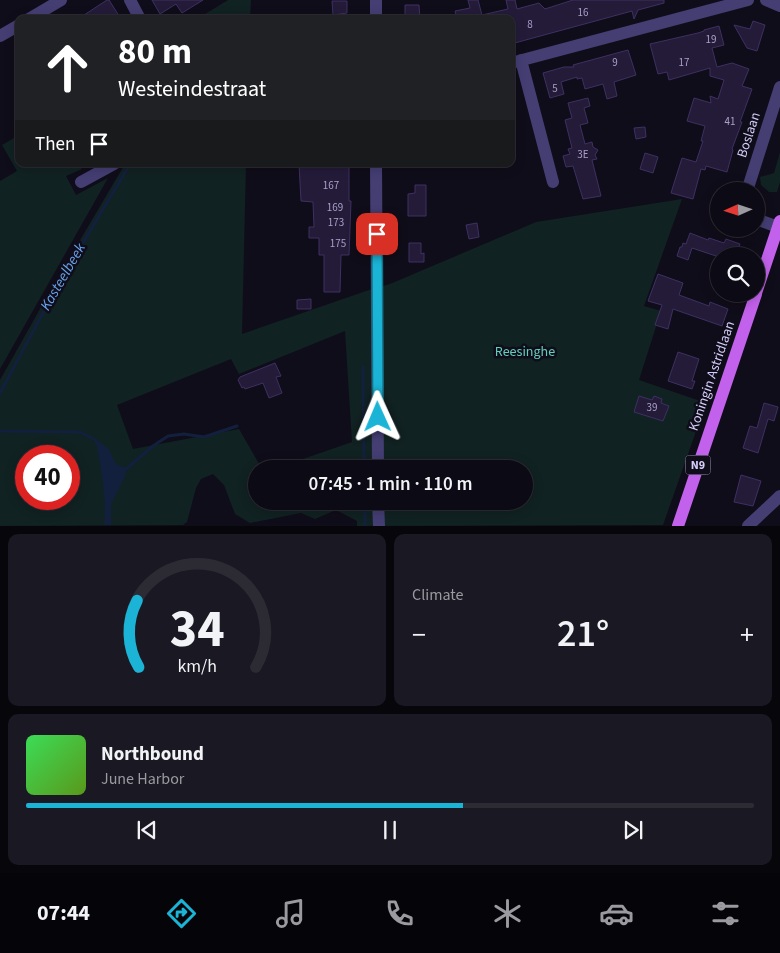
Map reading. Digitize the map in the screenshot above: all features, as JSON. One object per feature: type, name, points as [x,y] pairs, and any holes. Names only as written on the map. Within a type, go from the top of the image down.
[{"type":"main road","name":"Koningin Astridlaan","points":[[765,266],[779,224]]},
{"type":"main road","name":"Koningin Astridlaan","points":[[678,526],[753,302]]},
{"type":"street","points":[[36,15],[61,0]]},
{"type":"street","points":[[130,0],[138,15]]},
{"type":"street","points":[[376,0],[376,15]]},
{"type":"street","points":[[553,182],[516,62],[748,0]]},
{"type":"street","points":[[766,0],[780,6]]},
{"type":"street","points":[[1,34],[15,27]]},
{"type":"street","name":"Boslaan","points":[[750,182],[780,87]]},
{"type":"street","points":[[80,182],[108,167]]},
{"type":"street","points":[[376,167],[378,460]]},
{"type":"street","points":[[765,220],[779,224]]},
{"type":"street","points":[[748,526],[780,496]]},
{"type":"street","points":[[378,510],[378,526]]},
{"type":"green space","points":[[228,0],[251,0],[250,15],[204,15]]},
{"type":"green space","points":[[15,137],[15,167],[81,167],[82,169],[66,176],[76,195],[108,178],[0,369],[0,181],[17,171],[2,145]]},
{"type":"green space","points":[[780,152],[780,182],[777,192],[769,192],[765,188],[765,182],[761,182],[760,177],[774,173]]},
{"type":"green space","name":"Reesinghe","points":[[123,167],[246,167],[242,334],[390,284],[536,222],[682,199],[644,306],[661,311],[639,380],[706,403],[663,525],[357,526],[357,521],[336,510],[315,519],[301,513],[250,523],[235,514],[224,485],[213,474],[201,479],[196,488],[187,522],[183,525],[0,526],[0,380]],"holes":[[[345,331],[352,442],[300,460],[533,460],[533,510],[248,510],[248,460],[257,460],[239,429],[133,449],[117,405],[231,359],[239,374]]]},
{"type":"water","points":[[96,440],[109,450],[117,464],[127,468],[111,504],[111,525],[104,525],[104,493]]},
{"type":"building","points":[[109,0],[118,15],[84,15]]},
{"type":"building","points":[[152,0],[203,0],[182,13],[176,4],[160,14]]},
{"type":"building","points":[[468,0],[478,0],[482,15],[456,15],[455,11],[470,8]]},
{"type":"building","points":[[506,0],[515,0],[517,9],[539,3],[545,9],[573,0],[664,0],[664,3],[638,10],[634,19],[632,11],[515,43],[515,15],[482,15],[508,9]]},
{"type":"building","points":[[332,1],[347,1],[347,13],[333,15]]},
{"type":"building","points":[[405,5],[419,5],[420,15],[405,15]]},
{"type":"building","points":[[753,21],[765,25],[757,51],[747,48],[734,25],[750,29]]},
{"type":"building","points":[[719,26],[724,45],[712,48],[717,67],[732,63],[749,69],[742,86],[752,89],[740,122],[742,122],[732,149],[727,172],[706,166],[705,170],[701,169],[693,199],[671,193],[682,158],[696,162],[703,141],[701,141],[705,126],[687,121],[694,98],[711,103],[710,96],[718,99],[724,80],[710,76],[710,68],[669,80],[667,72],[658,74],[650,44]]},
{"type":"building","points":[[628,50],[636,75],[614,82],[617,96],[607,99],[603,84],[585,89],[582,78],[577,79],[577,77],[561,82],[564,94],[550,98],[543,73],[564,67],[574,67],[573,65]]},
{"type":"building","points":[[588,98],[590,106],[584,108],[588,123],[580,125],[585,144],[592,142],[593,147],[598,150],[595,155],[597,159],[592,160],[601,196],[583,199],[573,166],[566,167],[563,156],[570,154],[568,149],[572,148],[565,120],[572,118],[568,103]]},
{"type":"building","points":[[645,127],[646,137],[636,139],[634,128]]},
{"type":"building","points":[[645,153],[658,157],[653,173],[640,169]]},
{"type":"building","points":[[299,167],[349,167],[349,201],[351,201],[349,255],[341,255],[340,292],[324,292],[324,255],[319,255],[319,238],[309,238],[309,227],[314,227],[313,202],[301,201]]},
{"type":"building","points":[[415,185],[426,185],[426,216],[408,216],[408,194],[415,193]]},
{"type":"building","points":[[477,223],[479,237],[469,239],[466,225]]},
{"type":"building","points":[[690,233],[708,240],[709,238],[724,243],[726,239],[740,244],[739,247],[710,247],[710,254],[692,248],[688,260],[677,256],[683,243],[686,244]]},
{"type":"building","points":[[409,243],[421,243],[421,254],[424,253],[424,262],[409,262]]},
{"type":"building","points":[[658,274],[683,283],[679,295],[709,306],[710,302],[728,309],[722,326],[673,309],[668,329],[655,325],[662,305],[648,301]]},
{"type":"building","points":[[311,299],[311,309],[297,309],[297,300]]},
{"type":"building","points":[[678,352],[699,359],[692,381],[695,381],[692,389],[668,381]]},
{"type":"building","points":[[275,363],[281,376],[276,377],[282,393],[269,398],[263,383],[245,389],[244,387],[242,388],[238,380],[240,377]]},
{"type":"building","points":[[639,396],[652,400],[654,396],[662,399],[661,403],[669,406],[663,421],[634,412]]},
{"type":"building","points":[[764,403],[778,407],[774,421],[768,419],[758,453],[743,448],[750,426],[757,428]]},
{"type":"building","points":[[741,475],[761,481],[753,506],[734,502]]},
{"type":"waterway","name":"Kasteelbeek","points":[[0,393],[59,283],[128,167]]},
{"type":"waterway","name":"Kasteelbeek","points":[[363,367],[364,460]]},
{"type":"waterway","name":"Kasteelbeek","points":[[125,470],[168,436],[184,434],[204,437],[237,426]]},
{"type":"waterway","name":"Kasteelbeek","points":[[0,431],[80,432],[96,440],[97,444]]},
{"type":"waterway","name":"Kasteelbeek","points":[[365,510],[365,526]]},
{"type":"route","points":[[377,234],[378,417]]}]
